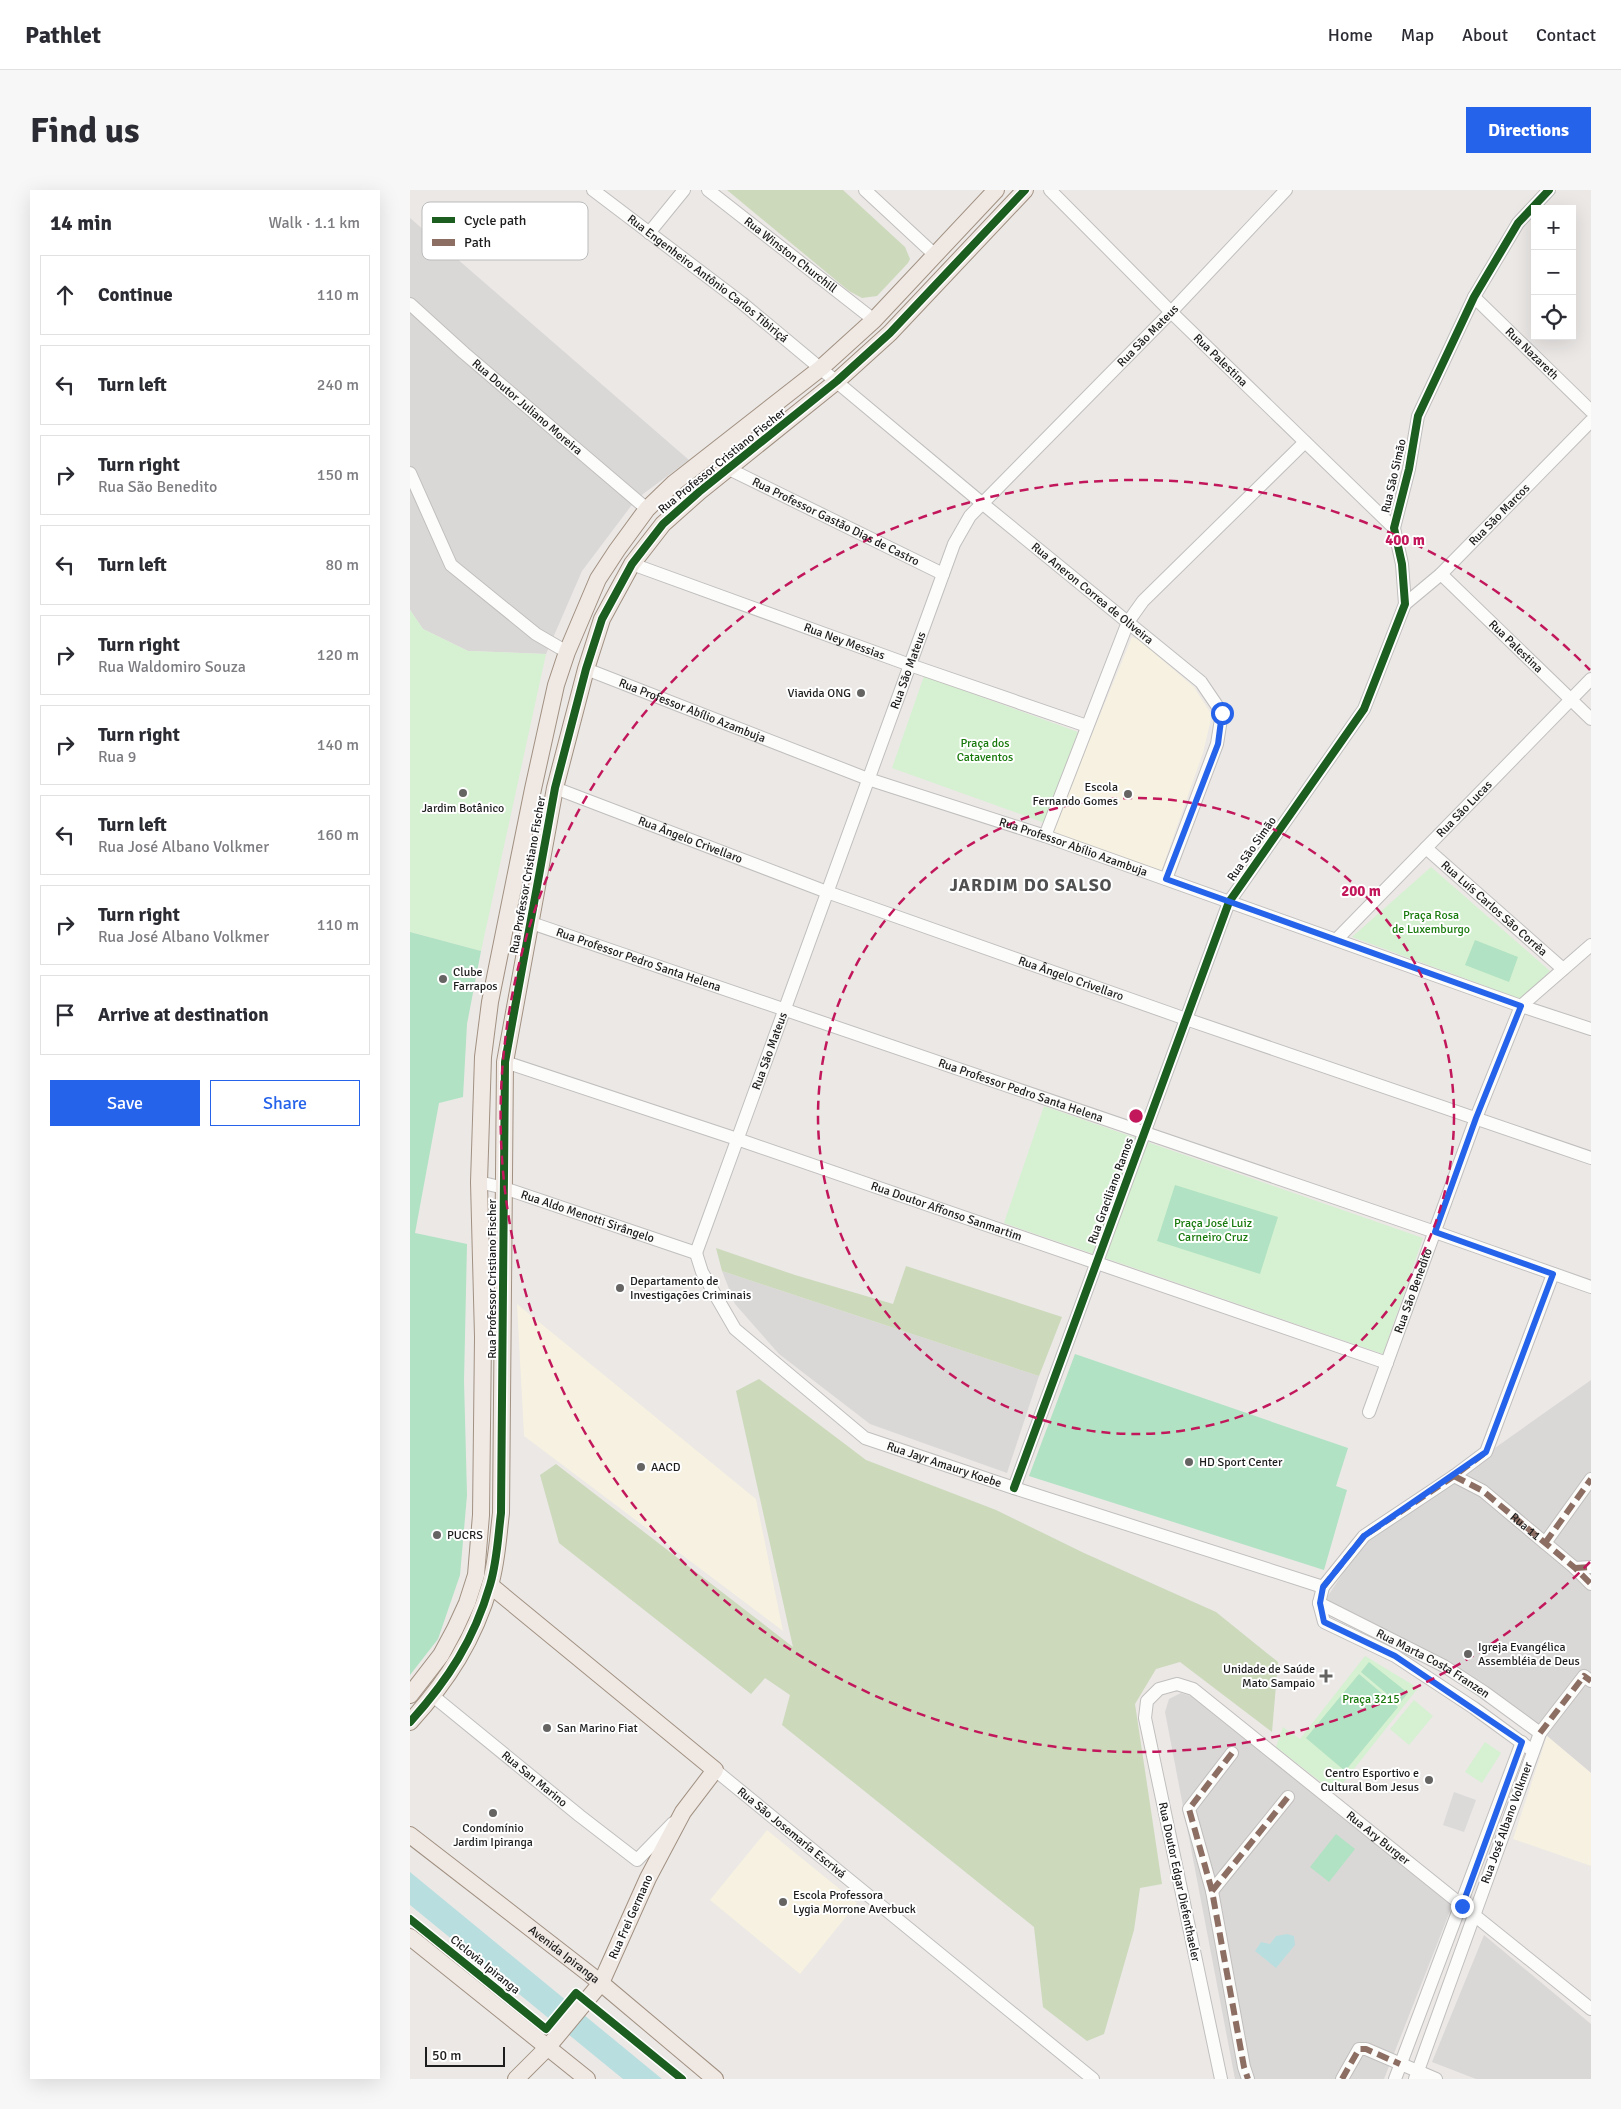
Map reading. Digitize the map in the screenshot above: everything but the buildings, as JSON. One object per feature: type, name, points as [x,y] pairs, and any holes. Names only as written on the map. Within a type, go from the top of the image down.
[{"type":"main road","name":"Rua Professor Cristiano Fischer","points":[[410,1696],[441,1655],[456,1629],[476,1575],[481,1515],[483,1337],[479,1182],[483,1057],[490,1002],[508,915],[550,713],[567,652],[598,579],[647,509],[674,483],[821,368],[874,320],[996,190]]},
{"type":"main road","name":"Rua Professor Cristiano Fischer","points":[[410,1722],[454,1668],[470,1637],[490,1585],[501,1513],[505,1062],[555,788],[586,669],[602,619],[632,564],[663,524],[699,492],[730,469],[837,381],[890,333],[1025,190]]},
{"type":"main road","points":[[738,434],[752,450]]},
{"type":"main road","points":[[481,1273],[503,1274]]},
{"type":"main road","points":[[470,1637],[476,1575]]},
{"type":"main road","name":"Rua São Josemaría Escrivá","points":[[490,1585],[715,1770]]},
{"type":"main road","name":"Rua Frei Germano","points":[[516,2079],[552,2043],[601,1983],[648,1878],[683,1812],[715,1770]]},
{"type":"main road","name":"Avenida Ipiranga","points":[[410,1834],[601,1983],[715,2079]]},
{"type":"main road","points":[[410,1937],[552,2043],[587,2079]]},
{"type":"street","name":"Rua Engenheiro Antônio Carlos Tibiriçá","points":[[593,190],[742,303],[821,368]]},
{"type":"street","points":[[649,233],[684,190]]},
{"type":"street","name":"Rua Winston Churchill","points":[[708,190],[874,320]]},
{"type":"street","points":[[865,190],[936,256]]},
{"type":"street","name":"Rua Palestina","points":[[1050,190],[1171,312],[1394,528]]},
{"type":"street","name":"Rua São Mateus","points":[[696,1253],[958,537],[970,516],[1171,312],[1286,190]]},
{"type":"street","name":"Rua São Simão","points":[[1229,902],[1364,709],[1404,604],[1402,564],[1394,528],[1409,469],[1418,416],[1474,297],[1518,223],[1549,190]]},
{"type":"street","name":"Rua Nazareth","points":[[1474,297],[1591,411]]},
{"type":"street","name":"Rua Doutor Juliano Moreira","points":[[410,304],[464,354],[647,509]]},
{"type":"street","name":"Rua Aneron Correa de Oliveira","points":[[821,368],[983,504],[1201,682],[1222,713],[1218,744],[1166,879]]},
{"type":"street","name":"Rua São Marcos","points":[[1404,604],[1441,574],[1591,421]]},
{"type":"street","points":[[1045,836],[1128,622],[1143,601],[1305,442]]},
{"type":"street","name":"Rua Professor Gastão Dias de Castro","points":[[730,469],[943,574]]},
{"type":"street","points":[[410,473],[452,564],[536,634],[567,652]]},
{"type":"street","name":"Rua Ney Messias","points":[[632,564],[910,665],[1087,726]]},
{"type":"street","name":"Rua Palestina","points":[[1441,574],[1591,719]]},
{"type":"street","name":"Rua Professor Abílio Azambuja","points":[[586,669],[868,779],[1045,836],[1338,939],[1521,1006],[1591,1029]]},
{"type":"street","name":"Rua São Lucas","points":[[1338,939],[1591,679]]},
{"type":"street","name":"Rua Ângelo Crivellaro","points":[[555,788],[827,892],[1186,1019],[1591,1158]]},
{"type":"street","name":"Rua Luís Carlos São Corrêa","points":[[1426,848],[1563,969]]},
{"type":"street","name":"Rua Graciliano Ramos","points":[[1014,1488],[1229,902]]},
{"type":"street","name":"Rua Professor Pedro Santa Helena","points":[[508,915],[1591,1287]]},
{"type":"street","name":"Rua São Benedito","points":[[1368,1412],[1476,1118],[1521,1006],[1591,945]]},
{"type":"street","name":"Rua Doutor Affonso Sanmartim","points":[[505,1062],[737,1139],[1387,1363]]},
{"type":"street","name":"Rua Aldo Menotti Sirângelo","points":[[479,1182],[504,1188],[696,1253]]},
{"type":"street","name":"Rua Jayr Amaury Koebe","points":[[696,1253],[702,1272],[735,1329],[865,1438],[1323,1587]]},
{"type":"street","points":[[1320,1603],[1323,1587],[1364,1536],[1454,1476],[1486,1452],[1553,1274]]},
{"type":"street","name":"Rua 11","points":[[1454,1476],[1483,1491],[1575,1568],[1591,1584]]},
{"type":"street","points":[[1545,1543],[1591,1479]]},
{"type":"street","points":[[1575,1568],[1591,1567]]},
{"type":"street","name":"Rua José Albano Volkmer","points":[[1320,1603],[1324,1622],[1395,1656],[1533,1751],[1417,2075]]},
{"type":"street","name":"Rua Marta Costa Franzen","points":[[1320,1603],[1444,1666],[1484,1692],[1540,1734]]},
{"type":"street","points":[[1533,1751],[1540,1734],[1584,1676],[1591,1681]]},
{"type":"street","name":"Rua Ary Burger","points":[[1159,1689],[1177,1684],[1193,1689],[1591,2009]]},
{"type":"street","name":"Rua Doutor Edgar Diefenthaeler","points":[[1159,1689],[1148,1702],[1145,1718],[1222,2079]]},
{"type":"street","name":"Rua San Marino","points":[[433,1696],[637,1860],[683,1812]]},
{"type":"street","name":"Rua José Albano Volkmer","points":[[1395,2079],[1462,1906],[1522,1742]]},
{"type":"street","points":[[1232,1753],[1189,1809],[1212,1891],[1244,2067],[1248,2079]]},
{"type":"street","name":"Rua São Josemaría Escrivá","points":[[715,1770],[1086,2077]]},
{"type":"street","points":[[1212,1891],[1288,1797]]},
{"type":"street","points":[[1342,2079],[1359,2048],[1366,2049],[1400,2064],[1417,2075],[1436,2079]]},
{"type":"shaded area","points":[[410,218],[422,228],[422,260],[458,260],[689,460],[643,494],[631,506],[582,571],[546,654],[468,651],[423,629],[410,610]]},
{"type":"shaded area","name":"Escola Fernando Gomes","points":[[1132,637],[1139,640],[1194,687],[1212,715],[1203,753],[1161,872],[1051,834]]},
{"type":"shaded area","points":[[722,1271],[1039,1376],[1007,1473],[870,1424],[779,1354],[735,1304]]},
{"type":"shaded area","name":"AACD","points":[[517,1304],[756,1499],[783,1631],[524,1436]]},
{"type":"shaded area","points":[[1591,1380],[1591,1773],[1547,1736],[1452,1666],[1325,1600],[1366,1539]]},
{"type":"shaded area","points":[[1181,1693],[1194,1697],[1452,1906],[1384,2079],[1235,2079],[1165,1712],[1169,1699]]},
{"type":"shaded area","points":[[1547,1736],[1591,1773],[1591,1866],[1513,1839]]},
{"type":"shaded area","points":[[1454,1792],[1476,1800],[1464,1832],[1443,1825]]},
{"type":"shaded area","name":"Escola Professora Lygia Morrone Averbuck","points":[[767,1830],[857,1903],[800,1974],[710,1900]]},
{"type":"shaded area","points":[[1484,1935],[1591,2024],[1591,2079],[1476,2079],[1432,2062]]},
{"type":"green space","points":[[727,190],[843,190],[905,247],[910,259],[877,296],[862,298],[849,291]]},
{"type":"green space","name":"Jardim Botânico","points":[[410,610],[423,629],[468,651],[546,654],[481,951],[410,932]]},
{"type":"green space","name":"Praça dos Cataventos","points":[[924,676],[1078,732],[1045,823],[892,768]]},
{"type":"green space","name":"Praça Rosa de Luxemburgo","points":[[1431,867],[1550,971],[1521,999],[1352,937]]},
{"type":"green space","points":[[410,932],[481,951],[467,1024],[463,1097],[439,1103],[415,1233],[467,1244],[464,1381],[467,1495],[460,1575],[438,1639],[410,1675]]},
{"type":"green space","points":[[1475,940],[1518,957],[1509,982],[1465,965]]},
{"type":"green space","name":"Praça José Luiz Carneiro Cruz","points":[[1044,1106],[1423,1238],[1383,1354],[1004,1223]]},
{"type":"green space","points":[[1175,1185],[1278,1217],[1260,1274],[1157,1241]]},
{"type":"green space","points":[[716,1248],[795,1275],[893,1304],[906,1266],[1062,1317],[1039,1376],[722,1271]]},
{"type":"green space","name":"HD Sport Center","points":[[1075,1354],[1348,1448],[1336,1486],[1347,1490],[1324,1570],[1029,1476]]},
{"type":"green space","points":[[759,1379],[866,1460],[996,1510],[1084,1553],[1216,1612],[1278,1662],[1272,1732],[1180,1662],[1156,1669],[1135,1704],[1162,1884],[1140,1888],[1134,1930],[1104,2034],[1087,2041],[1043,2007],[1034,1927],[782,1725],[790,1695],[765,1678],[751,1694],[559,1543],[540,1475],[556,1464],[793,1647],[736,1391]]},
{"type":"green space","name":"Praça 3215","points":[[1365,1656],[1418,1688],[1335,1793],[1276,1747],[1283,1727],[1300,1739]]},
{"type":"green space","points":[[1369,1662],[1408,1693],[1399,1704],[1361,1672]]},
{"type":"green space","points":[[1359,1674],[1398,1707],[1345,1771],[1306,1738]]},
{"type":"green space","points":[[1414,1700],[1433,1716],[1409,1745],[1390,1729]]},
{"type":"green space","points":[[1485,1742],[1501,1753],[1482,1783],[1465,1772]]},
{"type":"green space","points":[[1336,1834],[1355,1849],[1329,1882],[1310,1867]]},
{"type":"water","points":[[410,1872],[662,2079],[623,2079],[410,1905]]},
{"type":"water","points":[[1287,1934],[1294,1936],[1295,1945],[1276,1968],[1255,1951],[1261,1942],[1270,1944],[1276,1936]]},
{"type":"marked path","points":[[1323,1587],[1364,1536],[1454,1476],[1486,1452]]},
{"type":"marked path","points":[[1454,1476],[1483,1491],[1575,1568],[1591,1584]]},
{"type":"marked path","points":[[1545,1543],[1591,1479]]},
{"type":"marked path","points":[[1575,1568],[1591,1567]]},
{"type":"marked path","points":[[1540,1733],[1584,1676],[1591,1681]]},
{"type":"marked path","points":[[1232,1753],[1189,1809],[1212,1891],[1244,2067],[1248,2079]]},
{"type":"marked path","points":[[1212,1891],[1288,1797]]},
{"type":"marked path","points":[[1342,2079],[1359,2049],[1366,2049],[1400,2064]]},
{"type":"cycle path","points":[[410,1722],[448,1675],[468,1641],[484,1605],[494,1567],[501,1513],[505,1062],[555,788],[586,669],[602,619],[632,564],[663,524],[699,492],[837,381],[890,333],[1025,190]]},
{"type":"cycle path","points":[[1014,1488],[1229,902],[1364,709],[1405,604],[1402,564],[1394,528],[1409,469],[1418,416],[1474,297],[1518,223],[1549,190]]},
{"type":"cycle path","name":"Ciclovia Ipiranga","points":[[410,1919],[546,2029],[576,1993],[682,2079]]},
{"type":"place","name":"Viavida ONG","points":[[861,693]]},
{"type":"place","name":"Jardim Botânico","points":[[463,793]]},
{"type":"place","name":"Escola Fernando Gomes","points":[[1128,794]]},
{"type":"place","name":"Clube Farrapos","points":[[443,979]]},
{"type":"place","name":"Departamento de Investigações Criminais","points":[[620,1288]]},
{"type":"place","name":"HD Sport Center","points":[[1189,1462]]},
{"type":"place","name":"AACD","points":[[641,1467]]},
{"type":"place","name":"PUCRS","points":[[437,1535]]},
{"type":"place","name":"Igreja Evangélica Assembléia de Deus","points":[[1468,1654]]},
{"type":"place","name":"Unidade de Saúde Mato Sampaio","points":[[1326,1676]]},
{"type":"place","name":"San Marino Fiat","points":[[547,1728]]},
{"type":"place","name":"Centro Esportivo e Cultural Bom Jesus","points":[[1429,1780]]},
{"type":"place","name":"Condomínio Jardim Ipiranga","points":[[493,1813]]},
{"type":"place","name":"Escola Professora Lygia Morrone Averbuck","points":[[783,1902]]},
{"type":"district","name":"JARDIM DO SALSO","points":[[1031,885]]},
{"type":"route","points":[[1222,713],[1218,744],[1166,879],[1521,1006],[1476,1118],[1435,1232],[1553,1274],[1486,1452],[1454,1476],[1364,1536],[1323,1587],[1320,1603],[1324,1622],[1395,1656],[1522,1742],[1462,1906]]}]
